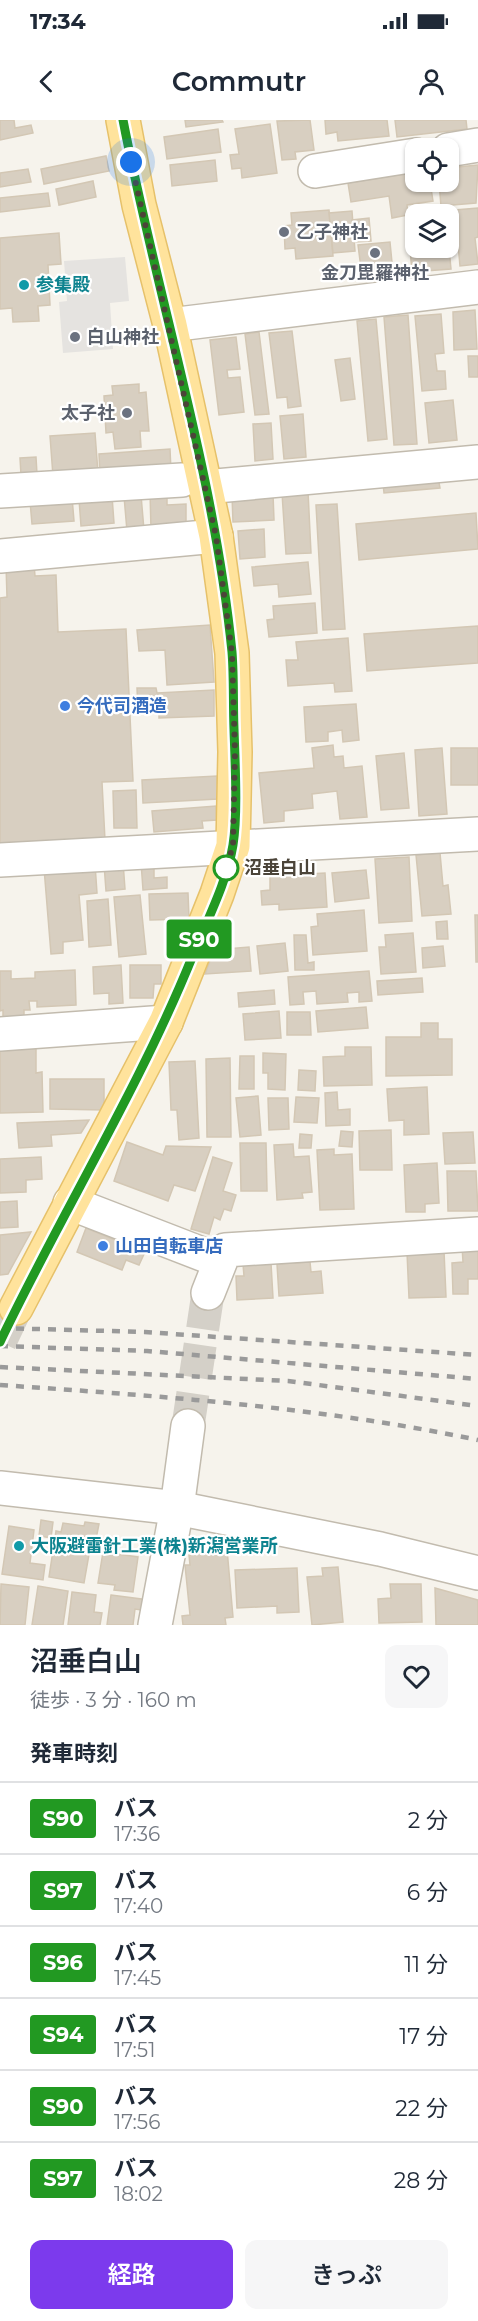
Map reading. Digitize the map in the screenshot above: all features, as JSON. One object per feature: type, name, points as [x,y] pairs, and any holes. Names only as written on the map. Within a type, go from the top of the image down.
[{"type":"main road","points":[[16,1308],[166,1022],[218,894],[233,846],[235,752],[232,653],[216,536],[193,484],[170,325],[139,204],[123,120]]},
{"type":"street","points":[[459,148],[478,145]]},
{"type":"street","points":[[315,171],[405,157]]},
{"type":"street","points":[[170,325],[478,287]]},
{"type":"street","points":[[0,490],[193,484],[478,462]]},
{"type":"street","points":[[0,556],[216,536]]},
{"type":"street","points":[[0,860],[478,834]]},
{"type":"street","points":[[0,1034],[166,1022]]},
{"type":"street","points":[[70,1203],[220,1261]]},
{"type":"street","points":[[208,1293],[225,1250],[478,1234]]},
{"type":"street","points":[[155,1625],[177,1508],[188,1426]]},
{"type":"street","points":[[0,1488],[177,1508],[380,1549],[478,1573]]},
{"type":"shaded area","points":[[125,257],[129,301],[110,303],[113,349],[63,353],[59,302],[67,301],[64,261]]},
{"type":"building","points":[[0,120],[14,120],[15,128],[31,125],[33,133],[0,140]]},
{"type":"building","points":[[185,120],[222,120],[223,122],[186,127]]},
{"type":"building","points":[[310,120],[314,150],[295,152],[296,159],[282,160],[277,121]]},
{"type":"building","points":[[325,120],[387,120],[389,136],[338,141],[337,132],[326,134]]},
{"type":"building","points":[[395,120],[466,120],[467,129],[397,137]]},
{"type":"building","points":[[270,124],[277,173],[242,178],[241,168],[232,169],[230,155],[239,154],[235,129]]},
{"type":"building","points":[[218,129],[221,152],[167,159],[164,137]]},
{"type":"building","points":[[106,156],[109,171],[44,184],[41,169]]},
{"type":"building","points":[[215,160],[217,181],[172,186],[170,165]]},
{"type":"building","points":[[478,165],[476,203],[441,204],[440,192],[459,192],[459,167]]},
{"type":"building","points":[[28,169],[31,182],[0,187],[0,173]]},
{"type":"building","points":[[405,174],[405,192],[432,192],[433,201],[405,204],[405,216],[392,218],[389,196],[351,202],[348,183]]},
{"type":"building","points":[[93,181],[96,197],[59,205],[56,189]]},
{"type":"building","points":[[48,193],[50,206],[0,212],[0,198]]},
{"type":"building","points":[[478,208],[478,237],[475,238],[478,264],[460,266],[459,210]]},
{"type":"building","points":[[329,210],[333,256],[296,259],[295,248],[285,249],[284,226],[292,225],[291,213]]},
{"type":"building","points":[[352,211],[355,251],[333,253],[329,213]]},
{"type":"building","points":[[369,218],[371,241],[354,242],[352,220]]},
{"type":"building","name":"参集殿","points":[[59,233],[61,264],[48,265],[50,305],[38,306],[39,321],[13,322],[12,308],[0,309],[0,238]]},
{"type":"building","name":"金刀毘羅神社","points":[[390,242],[393,273],[362,276],[358,245]]},
{"type":"building","points":[[411,258],[450,258],[451,269],[412,272]]},
{"type":"building","points":[[475,310],[477,349],[454,350],[453,312]]},
{"type":"building","points":[[441,314],[444,353],[435,354],[437,371],[445,371],[446,389],[422,391],[415,316]]},
{"type":"building","points":[[408,315],[417,444],[394,445],[384,317]]},
{"type":"building","points":[[376,319],[387,439],[368,441],[357,321]]},
{"type":"building","points":[[292,331],[301,406],[288,408],[287,397],[277,398],[269,333]]},
{"type":"building","points":[[259,332],[269,414],[255,415],[245,334]]},
{"type":"building","points":[[236,337],[240,369],[227,370],[228,378],[240,377],[244,412],[219,415],[210,340]]},
{"type":"building","points":[[468,356],[478,356],[478,377],[469,377]]},
{"type":"building","points":[[350,358],[355,399],[341,401],[335,360]]},
{"type":"building","name":"太子社","points":[[139,384],[139,393],[146,392],[149,431],[140,431],[141,447],[115,449],[113,432],[106,433],[104,396],[113,395],[112,386]]},
{"type":"building","points":[[453,400],[457,440],[429,443],[425,403]]},
{"type":"building","points":[[303,414],[306,457],[284,459],[280,416]]},
{"type":"building","points":[[271,423],[273,459],[255,461],[253,424]]},
{"type":"building","points":[[95,433],[98,473],[53,476],[50,436]]},
{"type":"building","points":[[170,449],[171,471],[100,476],[99,454]]},
{"type":"building","points":[[36,457],[37,474],[21,475],[20,458]]},
{"type":"building","points":[[438,477],[440,488],[384,493],[383,483]]},
{"type":"building","points":[[308,491],[311,553],[286,554],[282,493]]},
{"type":"building","points":[[150,492],[167,492],[167,505],[186,504],[186,528],[151,529]]},
{"type":"building","points":[[273,494],[274,520],[233,522],[232,496]]},
{"type":"building","points":[[141,495],[144,530],[127,531],[124,496]]},
{"type":"building","points":[[112,496],[114,523],[81,526],[79,499]]},
{"type":"building","points":[[72,497],[74,521],[32,524],[30,501]]},
{"type":"building","points":[[337,504],[345,629],[323,630],[316,505]]},
{"type":"building","points":[[476,513],[478,549],[359,560],[356,524]]},
{"type":"building","points":[[264,529],[265,557],[240,559],[238,531]]},
{"type":"building","points":[[308,562],[311,594],[279,597],[278,584],[254,586],[252,567]]},
{"type":"building","name":"今代司酒造","points":[[34,564],[35,576],[56,575],[58,632],[126,629],[133,781],[102,782],[105,840],[0,844],[0,598],[7,597],[6,565]]},
{"type":"building","points":[[315,603],[317,633],[269,637],[267,620],[274,619],[273,606]]},
{"type":"building","points":[[210,625],[214,682],[167,685],[165,650],[139,651],[137,630]]},
{"type":"building","points":[[478,626],[478,663],[367,671],[364,634]]},
{"type":"building","points":[[348,638],[352,691],[335,692],[334,683],[288,686],[286,660],[298,660],[296,642]]},
{"type":"building","points":[[137,688],[156,688],[157,693],[214,690],[214,716],[159,718],[159,709],[138,710]]},
{"type":"building","points":[[356,704],[359,740],[343,742],[342,730],[328,732],[328,741],[306,742],[304,707]]},
{"type":"building","points":[[333,745],[334,757],[343,756],[344,768],[362,766],[367,817],[340,819],[337,791],[312,794],[313,808],[284,811],[284,821],[264,823],[259,773],[314,768],[312,748]]},
{"type":"building","points":[[442,748],[447,814],[419,816],[415,750]]},
{"type":"building","points":[[451,748],[478,748],[478,785],[451,785]]},
{"type":"building","points":[[404,753],[409,808],[381,810],[376,756]]},
{"type":"building","points":[[217,776],[218,799],[143,803],[142,780]]},
{"type":"building","points":[[136,790],[137,828],[114,828],[113,791]]},
{"type":"building","points":[[216,806],[217,820],[202,821],[203,828],[154,832],[152,811]]},
{"type":"building","points":[[440,853],[443,886],[448,885],[451,914],[422,916],[416,855]]},
{"type":"building","points":[[409,857],[412,921],[379,923],[375,859]]},
{"type":"building","points":[[123,862],[125,889],[106,891],[104,864]]},
{"type":"building","points":[[141,862],[154,862],[154,878],[167,877],[167,888],[143,890]]},
{"type":"building","points":[[95,864],[97,893],[79,895],[83,940],[63,942],[63,953],[51,954],[44,868]]},
{"type":"building","points":[[366,870],[369,898],[335,902],[332,873]]},
{"type":"building","points":[[325,873],[327,907],[279,910],[279,904],[262,905],[261,891],[270,890],[270,876]]},
{"type":"building","points":[[188,893],[189,919],[150,920],[149,894]]},
{"type":"building","points":[[140,895],[146,954],[119,957],[114,897]]},
{"type":"building","points":[[108,899],[111,945],[89,947],[87,901]]},
{"type":"building","points":[[364,910],[367,951],[313,955],[311,927],[318,926],[317,914]]},
{"type":"building","points":[[475,915],[478,915],[478,962],[476,962]]},
{"type":"building","points":[[447,921],[448,939],[437,939],[436,922]]},
{"type":"building","points":[[413,933],[416,972],[381,974],[379,947],[386,947],[385,935]]},
{"type":"building","points":[[294,935],[306,935],[308,963],[314,962],[314,970],[295,970]]},
{"type":"building","points":[[285,943],[288,971],[260,974],[257,946]]},
{"type":"building","points":[[443,946],[445,966],[423,968],[422,948]]},
{"type":"building","points":[[249,947],[251,971],[205,974],[214,950]]},
{"type":"building","points":[[121,965],[123,1003],[109,1004],[109,993],[94,994],[93,967]]},
{"type":"building","points":[[130,965],[161,965],[161,984],[154,984],[153,998],[130,998]]},
{"type":"building","points":[[75,970],[76,1005],[37,1007],[37,1001],[29,1001],[30,1010],[24,1010],[24,1017],[3,1018],[3,1010],[0,1011],[0,971],[11,971],[11,979],[35,978],[35,972]]},
{"type":"building","points":[[369,971],[372,1001],[359,1002],[359,992],[347,993],[348,1002],[317,1004],[316,991],[303,992],[304,1004],[290,1005],[288,977]]},
{"type":"building","points":[[422,978],[423,992],[378,995],[377,981]]},
{"type":"building","points":[[274,990],[275,1004],[239,1007],[238,993]]},
{"type":"building","points":[[366,1007],[368,1028],[318,1032],[316,1011]]},
{"type":"building","points":[[279,1011],[281,1038],[245,1040],[243,1014]]},
{"type":"building","points":[[287,1012],[310,1012],[311,1035],[287,1035]]},
{"type":"building","points":[[421,1023],[438,1023],[438,1039],[452,1039],[452,1075],[386,1076],[386,1037],[421,1037]]},
{"type":"building","points":[[345,1047],[371,1047],[372,1085],[324,1086],[323,1057],[345,1056]]},
{"type":"building","points":[[36,1048],[36,1073],[42,1072],[43,1112],[0,1113],[0,1049]]},
{"type":"building","points":[[263,1053],[286,1054],[285,1090],[268,1089],[268,1073],[263,1073]]},
{"type":"building","points":[[240,1056],[254,1056],[254,1089],[239,1089]]},
{"type":"building","points":[[230,1058],[231,1137],[207,1137],[206,1059]]},
{"type":"building","points":[[195,1061],[199,1138],[179,1140],[177,1110],[171,1110],[169,1062]]},
{"type":"building","points":[[299,1070],[316,1071],[315,1091],[298,1090]]},
{"type":"building","points":[[50,1079],[104,1079],[104,1110],[50,1109]]},
{"type":"building","points":[[427,1087],[429,1134],[404,1135],[404,1120],[389,1121],[387,1089]]},
{"type":"building","points":[[337,1092],[338,1110],[350,1109],[350,1125],[326,1126],[325,1093]]},
{"type":"building","points":[[258,1096],[261,1135],[240,1137],[236,1098]]},
{"type":"building","points":[[296,1097],[319,1098],[317,1123],[294,1122]]},
{"type":"building","points":[[268,1098],[288,1098],[289,1129],[269,1130]]},
{"type":"building","points":[[89,1120],[81,1133],[51,1135],[52,1146],[19,1148],[17,1123]]},
{"type":"building","points":[[391,1130],[392,1170],[360,1170],[359,1131]]},
{"type":"building","points":[[341,1131],[353,1132],[352,1147],[339,1146]]},
{"type":"building","points":[[473,1132],[475,1163],[445,1164],[443,1133]]},
{"type":"building","points":[[300,1134],[312,1135],[311,1148],[299,1148]]},
{"type":"building","points":[[127,1142],[163,1155],[166,1146],[211,1147],[195,1191],[174,1185],[168,1201],[114,1181]]},
{"type":"building","points":[[240,1143],[266,1143],[267,1191],[241,1191]]},
{"type":"building","points":[[293,1144],[294,1157],[309,1156],[312,1192],[302,1193],[303,1198],[277,1200],[274,1145]]},
{"type":"building","points":[[334,1149],[334,1155],[352,1154],[354,1209],[320,1210],[317,1150]]},
{"type":"building","points":[[41,1157],[42,1179],[26,1180],[26,1192],[0,1193],[0,1159]]},
{"type":"building","points":[[213,1157],[232,1163],[223,1191],[236,1195],[231,1211],[224,1209],[220,1220],[214,1217],[209,1234],[191,1229]]},
{"type":"building","points":[[437,1163],[439,1203],[425,1204],[425,1212],[406,1212],[404,1165]]},
{"type":"building","points":[[447,1171],[476,1171],[478,1211],[448,1211]]},
{"type":"building","points":[[17,1201],[18,1227],[0,1228],[0,1202]]},
{"type":"building","points":[[86,1228],[145,1252],[139,1265],[126,1260],[122,1270],[77,1252]]},
{"type":"building","points":[[31,1232],[8,1274],[0,1275],[0,1235]]},
{"type":"building","points":[[478,1245],[478,1279],[468,1279],[468,1294],[453,1294],[452,1263],[463,1262],[462,1246]]},
{"type":"building","points":[[444,1251],[446,1297],[409,1298],[407,1252]]},
{"type":"building","points":[[310,1262],[311,1272],[321,1271],[323,1293],[279,1296],[277,1264]]},
{"type":"building","points":[[271,1263],[273,1298],[237,1300],[236,1276],[244,1276],[243,1264]]},
{"type":"building","points":[[41,1520],[53,1522],[51,1538],[39,1536]]},
{"type":"building","points":[[85,1522],[99,1524],[95,1544],[91,1543],[84,1583],[49,1577],[56,1531],[61,1532],[63,1523],[84,1526]]},
{"type":"building","name":"大阪避雷針工業(株)新潟営業所","points":[[9,1526],[34,1530],[30,1563],[45,1565],[43,1580],[2,1574]]},
{"type":"building","points":[[227,1549],[233,1617],[225,1618],[226,1625],[183,1625],[182,1616],[190,1615],[185,1565],[190,1565],[189,1555]]},
{"type":"building","points":[[103,1552],[138,1557],[133,1592],[114,1590],[115,1585],[98,1583]]},
{"type":"building","points":[[338,1567],[343,1622],[312,1625],[307,1577],[323,1576],[322,1568]]},
{"type":"building","points":[[297,1568],[299,1612],[277,1613],[277,1606],[237,1608],[235,1570]]},
{"type":"building","points":[[1,1584],[29,1587],[25,1625],[0,1625]]},
{"type":"building","points":[[390,1584],[421,1584],[422,1622],[379,1623],[378,1599],[391,1598]]},
{"type":"building","points":[[38,1586],[68,1591],[63,1625],[32,1625]]},
{"type":"building","points":[[435,1588],[478,1600],[478,1625],[436,1625]]},
{"type":"building","points":[[72,1592],[96,1595],[94,1612],[102,1613],[100,1625],[68,1625]]},
{"type":"building","points":[[111,1595],[149,1600],[148,1611],[135,1609],[133,1625],[107,1625]]},
{"type":"tunnel","points":[[188,1426],[208,1293]]},
{"type":"tunnel","points":[[0,1342],[16,1308]]},
{"type":"railway","points":[[0,1328],[145,1332],[478,1355]]},
{"type":"railway","points":[[0,1346],[147,1351],[478,1379]]},
{"type":"railway","points":[[0,1367],[288,1381],[478,1406]]},
{"type":"railway","points":[[0,1385],[240,1404],[359,1419],[478,1440]]},
{"type":"bus line","name":"S90","points":[[0,1342],[32,1274],[166,1022],[218,894],[233,846],[235,752],[232,653],[216,536],[170,325],[139,204],[123,120]]},
{"type":"place","name":"乙子神社","points":[[284,232]]},
{"type":"place","name":"金刀毘羅神社","points":[[375,253]]},
{"type":"place","name":"参集殿","points":[[24,285]]},
{"type":"place","name":"白山神社","points":[[75,337]]},
{"type":"place","name":"太子社","points":[[127,413]]},
{"type":"place","name":"今代司酒造","points":[[65,706]]},
{"type":"place","name":"沼垂白山","points":[[226,868]]},
{"type":"place","name":"山田自転車店","points":[[103,1246]]},
{"type":"place","name":"大阪避雷針工業(株)新潟営業所","points":[[19,1546]]},
{"type":"route","points":[[131,162],[139,204],[170,325],[216,536],[232,653],[235,752],[233,846],[226,868]]}]
